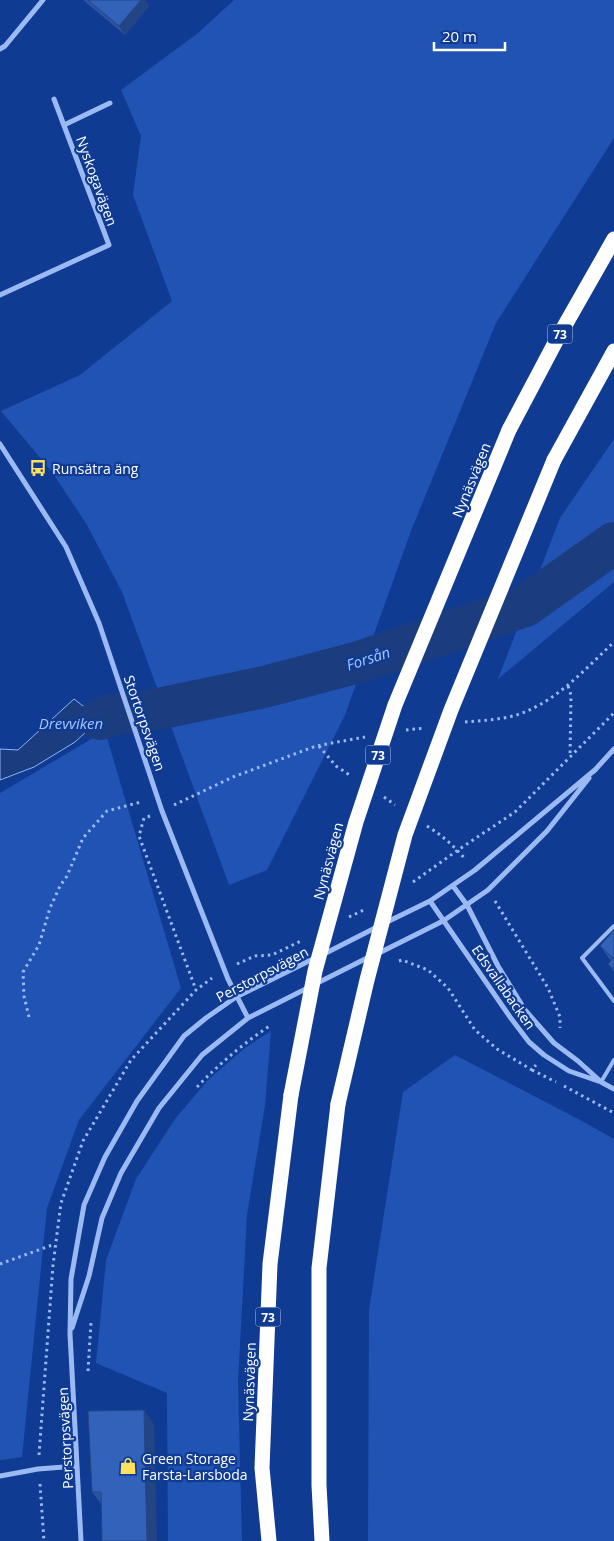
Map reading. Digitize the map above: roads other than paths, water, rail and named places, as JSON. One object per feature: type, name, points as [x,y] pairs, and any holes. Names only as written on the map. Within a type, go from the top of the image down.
[{"type":"highway","name":"Nynäsvägen","points":[[269,1541],[262,1468],[270,1264],[291,1095],[315,971],[356,822],[395,705],[509,430],[556,340],[614,239]]},
{"type":"highway","points":[[322,1541],[319,1485],[319,1268],[338,1104],[367,980],[405,835],[451,710],[554,460],[614,351]]},
{"type":"street","points":[[0,49],[5,46],[43,0]]},
{"type":"street","name":"Nyskogavägen","points":[[0,295],[109,245],[54,99]]},
{"type":"street","name":"Nyskogavägen","points":[[64,125],[110,103]]},
{"type":"street","name":"Stortorpsvägen","points":[[0,444],[66,546],[99,622],[162,811],[226,974],[248,1018]]},
{"type":"street","name":"Perstorpsvägen","points":[[70,1334],[89,1276],[102,1218],[121,1173],[159,1108],[202,1055],[248,1018],[443,921],[488,890],[548,831],[614,749]]},
{"type":"street","name":"Perstorpsvägen","points":[[81,1541],[70,1334],[71,1279],[84,1205],[105,1157],[136,1101],[184,1036],[206,1018],[236,997],[430,901],[475,870],[596,769]]},
{"type":"street","name":"Edsvallabacken","points":[[453,886],[467,905],[498,966],[525,1010],[554,1043],[578,1060],[601,1082]]},
{"type":"street","name":"Edsvallabacken","points":[[430,901],[529,1042],[544,1055],[569,1071],[601,1082],[614,1089]]},
{"type":"street","points":[[0,1476],[38,1469],[77,1466]]},
{"type":"lane","points":[[614,926],[582,958],[614,1001]]},
{"type":"lane","points":[[601,1082],[614,1060]]},
{"type":"water","name":"Drevviken","points":[[74,699],[100,719],[75,742],[34,767],[0,780],[0,749],[18,750]]},
{"type":"waterway","name":"Forsån","points":[[100,719],[109,715],[153,710],[264,687],[359,662],[525,606],[614,543]]},
{"type":"place","name":"Runsätra äng","points":[[38,468]]},
{"type":"place","name":"Green Storage Farsta-Larsboda","points":[[128,1466]]}]
